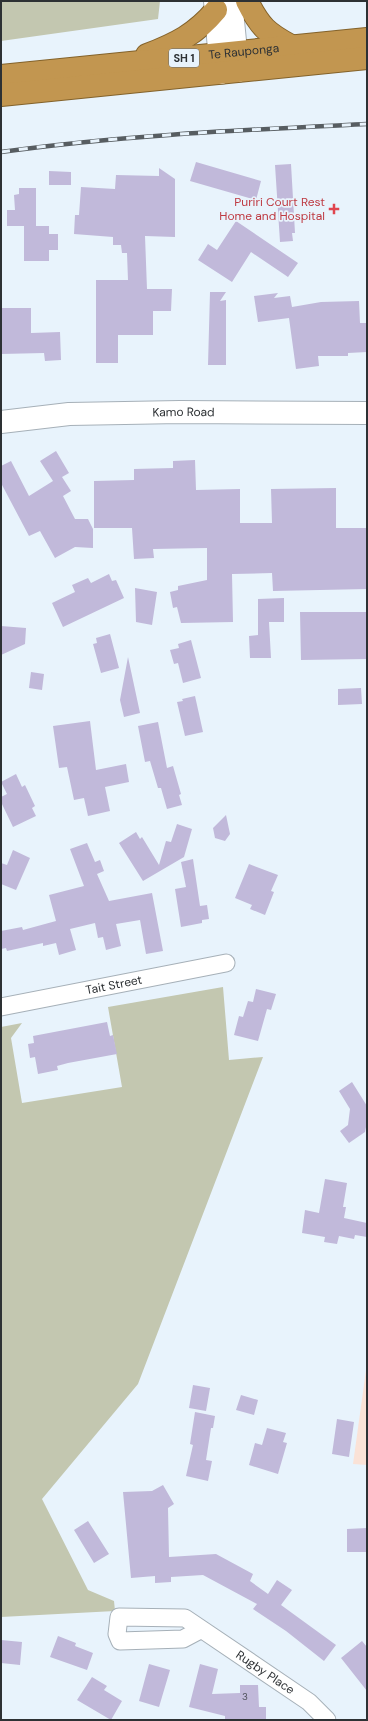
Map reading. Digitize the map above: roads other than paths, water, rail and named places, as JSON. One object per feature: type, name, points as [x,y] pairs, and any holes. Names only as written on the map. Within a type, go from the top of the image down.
[{"type":"highway","points":[[247,1],[270,35],[291,46]]},
{"type":"highway","points":[[126,63],[176,43],[194,32],[203,26],[221,4]]},
{"type":"highway","name":"Te Rauponga","points":[[1,96],[229,62],[291,46],[367,39]]},
{"type":"highway","name":"Te Rauponga","points":[[1,76],[202,56],[229,62],[367,58]]},
{"type":"main road","points":[[221,4],[229,62]]},
{"type":"main road","name":"Kamo Road","points":[[1,422],[69,414],[180,412],[367,413]]},
{"type":"street","name":"Tait Street","points":[[1,1008],[226,963]]},
{"type":"street","name":"Rugby Place","points":[[200,1630],[309,1702],[327,1720]]},
{"type":"railway","points":[[1,152],[138,137],[367,124]]},
{"type":"place","name":"Puriri Court Rest Home and Hospital","points":[[334,209]]}]
